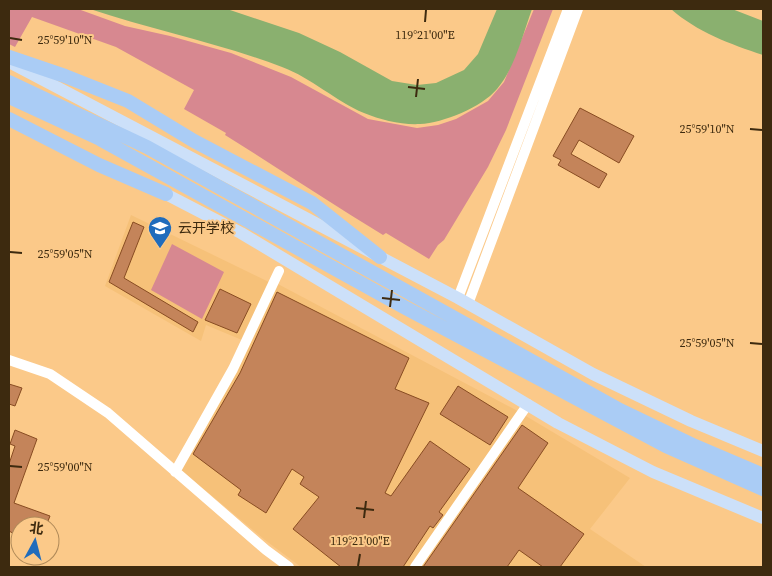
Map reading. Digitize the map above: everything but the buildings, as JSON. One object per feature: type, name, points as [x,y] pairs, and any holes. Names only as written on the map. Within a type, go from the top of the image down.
[{"type":"highway","points":[[9,57],[65,76],[128,101],[194,140],[312,203],[380,257]]},
{"type":"highway","points":[[9,82],[147,147],[620,410],[763,475]]},
{"type":"highway","points":[[9,97],[100,139],[395,302],[666,446],[763,489]]},
{"type":"highway","points":[[9,119],[100,165],[166,194]]},
{"type":"main road","points":[[9,62],[464,301],[614,384],[691,421],[763,451]]},
{"type":"main road","points":[[9,114],[95,156],[241,233],[418,341],[558,423],[653,472],[763,518]]},
{"type":"street","points":[[464,301],[568,9]]},
{"type":"street","points":[[464,301],[578,9]]},
{"type":"street","points":[[175,472],[225,384],[279,270]]},
{"type":"street","points":[[9,360],[50,374],[108,414],[266,550],[289,567]]},
{"type":"street","points":[[415,567],[528,404]]},
{"type":"shaded area","points":[[9,9],[78,9],[125,26],[231,53],[291,77],[368,119],[417,128],[438,125],[456,119],[488,101],[504,82],[534,9],[553,9],[506,130],[488,167],[444,240],[438,245],[429,259],[386,233],[383,235],[363,223],[225,135],[226,133],[184,109],[194,90],[116,47],[32,17],[15,47],[9,44]]},
{"type":"shaded area","points":[[90,9],[227,9],[299,33],[340,52],[392,81],[417,85],[436,83],[464,70],[478,54],[497,9],[532,9],[509,71],[490,96],[462,113],[440,121],[406,124],[391,122],[364,113],[293,72],[258,58]]},
{"type":"shaded area","points":[[671,9],[732,9],[763,21],[763,55],[726,42],[703,31]]},
{"type":"shaded area","name":"云开学校","points":[[131,215],[271,283],[242,340],[206,325],[201,341],[105,286]]},
{"type":"shaded area","points":[[172,244],[224,272],[202,319],[151,290]]},
{"type":"shaded area","points":[[276,283],[514,409],[630,478],[590,529],[646,567],[301,567],[265,540],[181,470]]},
{"type":"place","name":"云开学校","points":[[160,249]]}]
